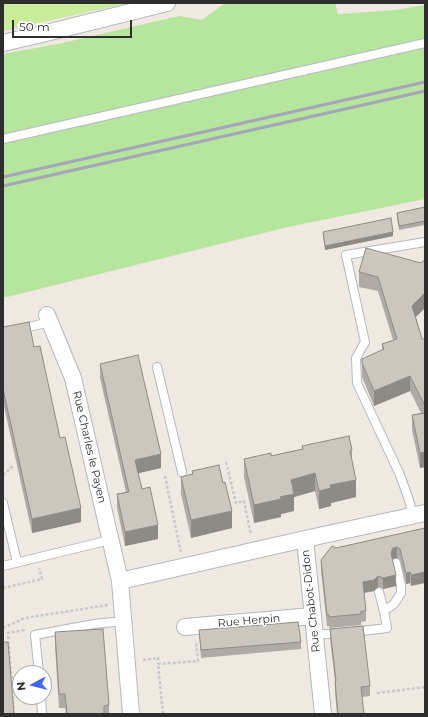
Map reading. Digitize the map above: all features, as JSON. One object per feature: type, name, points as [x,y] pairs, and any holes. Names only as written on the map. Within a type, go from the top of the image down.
[{"type":"street","points":[[3,43],[167,3]]},
{"type":"street","name":"Rue Charles le Payen","points":[[49,319],[73,378],[120,581],[131,714]]},
{"type":"street","name":"Rue Chabot-Didon","points":[[323,714],[305,539],[419,515]]},
{"type":"street","points":[[120,581],[305,539]]},
{"type":"street","name":"Rue Herpin","points":[[190,627],[313,616]]},
{"type":"lane","points":[[3,139],[425,43]]},
{"type":"lane","points":[[419,515],[409,500],[400,475],[357,383],[356,358],[365,342],[346,255],[425,242]]},
{"type":"lane","points":[[3,333],[49,319]]},
{"type":"lane","points":[[157,368],[182,472]]},
{"type":"lane","points":[[3,503],[17,562]]},
{"type":"lane","points":[[3,566],[110,540]]},
{"type":"lane","points":[[384,611],[394,604],[401,594],[401,585],[396,563]]},
{"type":"lane","points":[[315,636],[387,628],[380,592]]},
{"type":"lane","points":[[38,665],[36,635],[94,624],[124,621]]},
{"type":"path","points":[[226,462],[236,503],[244,501],[255,550]]},
{"type":"path","points":[[3,475],[14,465]]},
{"type":"path","points":[[165,476],[184,567]]},
{"type":"path","points":[[3,588],[42,579],[36,558]]},
{"type":"path","points":[[3,628],[25,618],[122,603]]},
{"type":"path","points":[[158,664],[198,661],[190,627]]},
{"type":"path","points":[[14,714],[8,633],[28,630],[36,635]]},
{"type":"path","points":[[127,661],[158,658],[163,714]]},
{"type":"path","points":[[377,693],[425,687]]},
{"type":"green space","points":[[3,3],[128,3],[3,31]]},
{"type":"green space","points":[[225,3],[335,3],[338,14],[396,10],[425,5],[425,199],[288,227],[3,298],[3,54],[58,44],[179,16],[202,20]]},
{"type":"building","points":[[425,207],[425,221],[399,226],[397,213]]},
{"type":"building","points":[[391,218],[393,232],[325,246],[323,232]]},
{"type":"building","points":[[366,248],[421,263],[425,259],[425,293],[412,306],[422,339],[425,339],[425,406],[410,376],[374,391],[362,363],[362,359],[384,349],[382,344],[397,339],[378,277],[359,272]]},
{"type":"building","points":[[29,322],[34,347],[40,346],[60,438],[65,437],[81,508],[32,519],[3,389],[3,327]]},
{"type":"building","points":[[138,355],[161,454],[135,460],[142,489],[150,487],[158,525],[125,532],[117,494],[129,492],[100,364]]},
{"type":"building","points":[[425,413],[425,452],[420,453],[412,415]]},
{"type":"building","points":[[349,436],[352,450],[350,451],[356,480],[330,485],[331,488],[319,491],[315,473],[291,480],[294,494],[280,497],[281,499],[254,505],[244,459],[271,453],[271,456],[303,449],[302,446]]},
{"type":"building","points":[[219,465],[232,511],[191,520],[181,477],[193,474],[192,471]]},
{"type":"building","points":[[425,528],[425,572],[411,575],[410,572],[406,573],[400,549],[397,547],[393,548],[391,553],[396,575],[383,578],[378,576],[374,580],[363,582],[366,611],[361,611],[361,614],[329,617],[329,615],[327,615],[321,560],[332,546],[336,548]]},
{"type":"building","points":[[298,622],[301,642],[201,650],[199,630]]},
{"type":"building","points":[[363,626],[370,686],[361,687],[364,714],[338,714],[330,629]]},
{"type":"building","points":[[103,629],[109,705],[104,706],[104,714],[67,714],[65,694],[59,694],[55,632]]},
{"type":"building","points":[[3,642],[8,642],[12,705],[13,705],[14,714],[3,714]]},
{"type":"railway","points":[[3,177],[425,82]]},
{"type":"railway","points":[[3,186],[425,91]]}]
